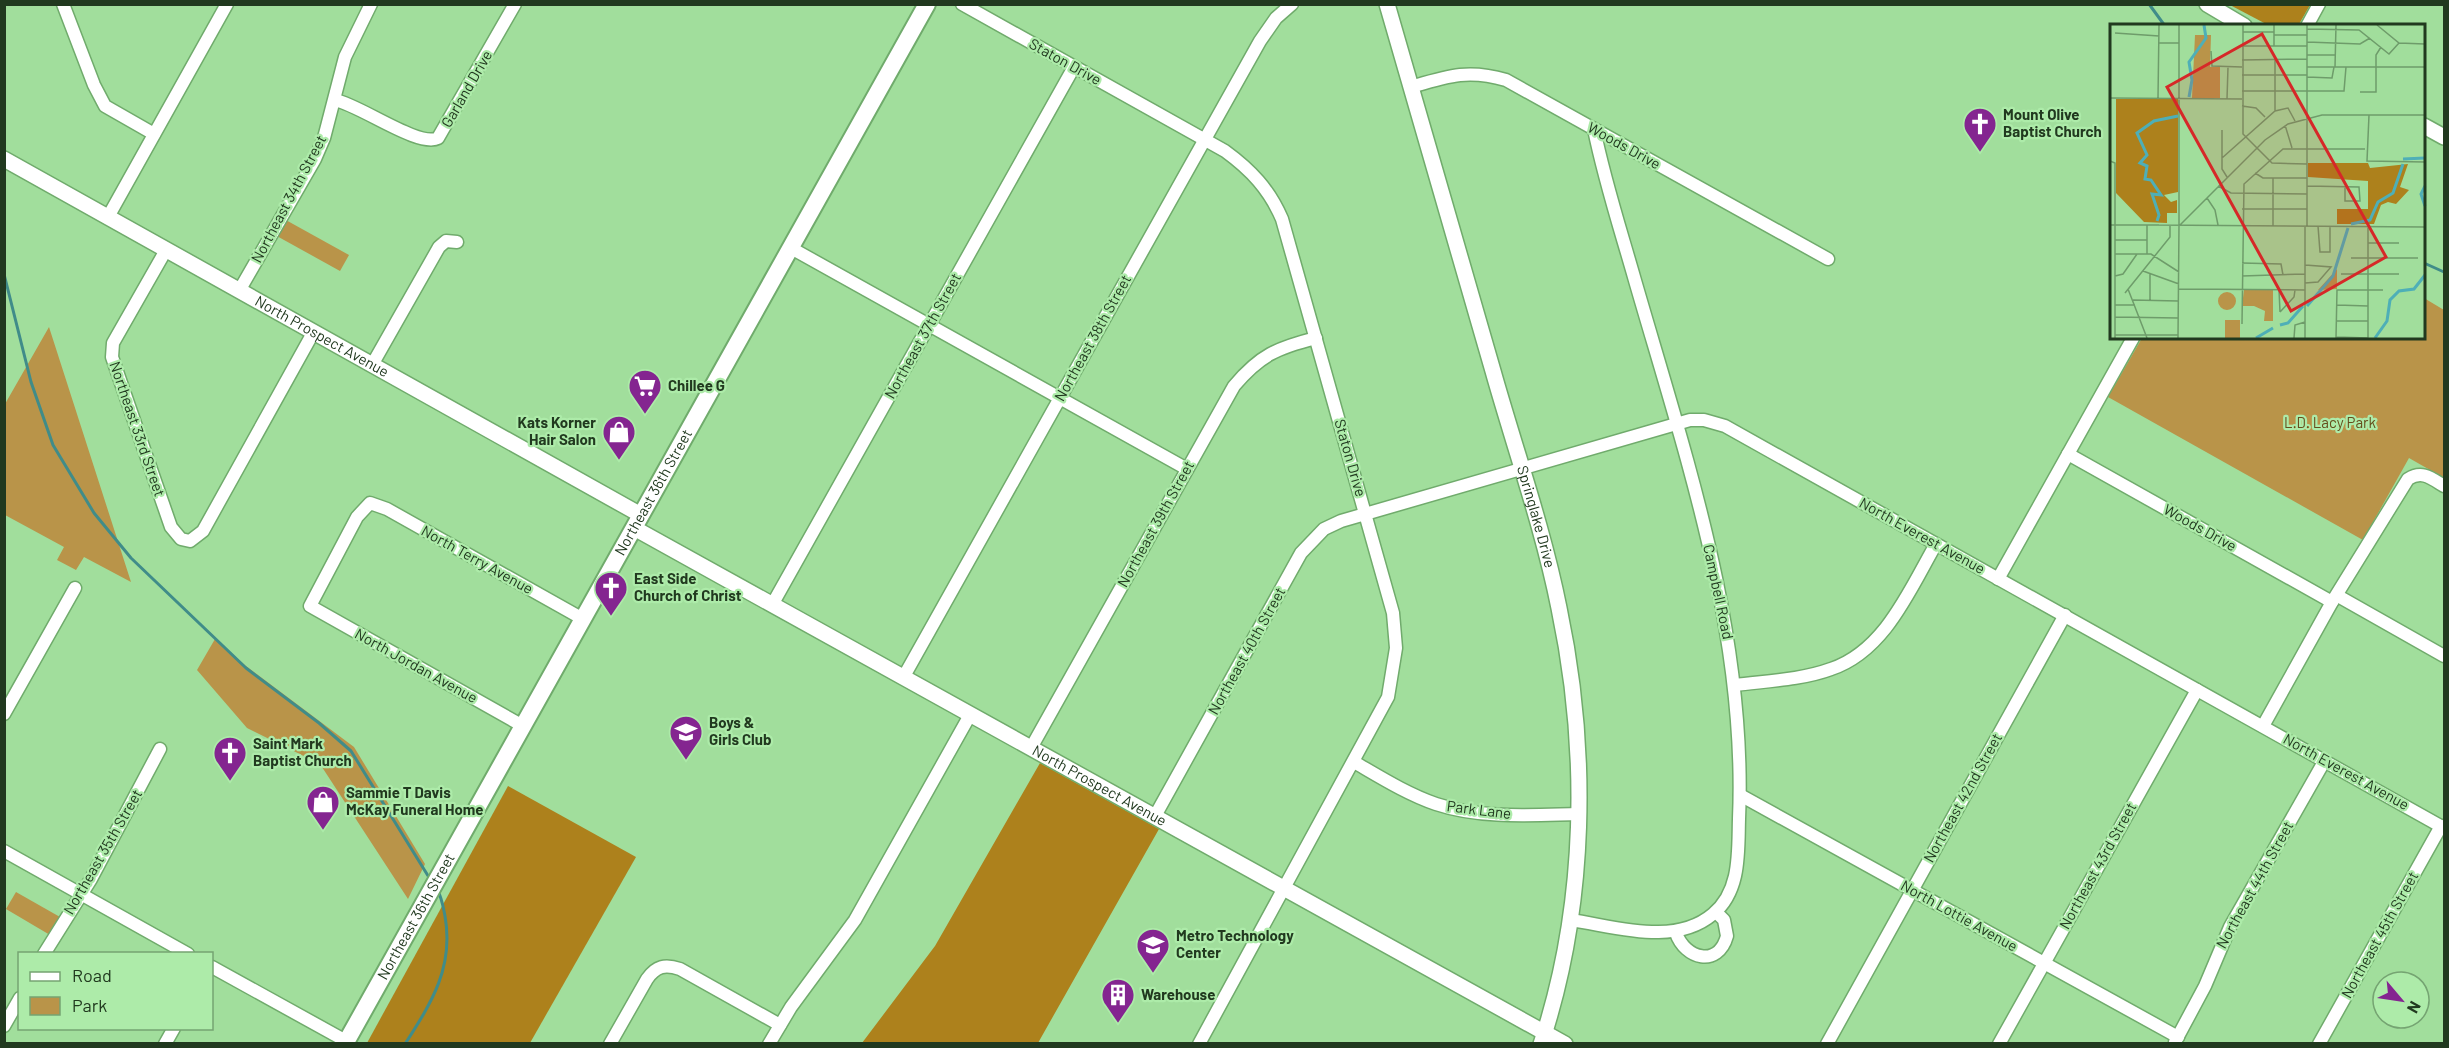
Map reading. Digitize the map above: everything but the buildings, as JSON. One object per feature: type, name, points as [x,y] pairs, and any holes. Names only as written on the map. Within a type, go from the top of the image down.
[{"type":"main road","name":"Northeast 36th Street","points":[[345,1042],[927,4]]},
{"type":"street","points":[[63,4],[94,85],[105,106],[154,134]]},
{"type":"street","points":[[108,217],[227,4]]},
{"type":"street","name":"Northeast 34th Street","points":[[239,291],[315,159],[324,138],[345,57],[371,4]]},
{"type":"street","name":"Garland Drive","points":[[335,100],[359,107],[419,138],[432,141],[438,138],[515,4]]},
{"type":"street","name":"Staton Drive","points":[[962,4],[1204,140],[1250,170],[1274,201],[1282,219],[1394,614],[1396,648],[1388,698],[1198,1044]]},
{"type":"street","name":"Northeast 38th Street","points":[[903,678],[1260,41],[1276,18],[1292,4]]},
{"type":"street","name":"Springlake Drive","points":[[1387,4],[1551,575],[1565,639],[1578,766],[1578,814],[1570,920],[1543,1038]]},
{"type":"street","points":[[2207,4],[2241,24]]},
{"type":"street","points":[[2308,24],[2319,4]]},
{"type":"street","name":"Northeast 37th Street","points":[[772,605],[1074,67]]},
{"type":"street","name":"Woods Drive","points":[[1411,87],[1461,73],[1487,75],[1522,88],[1828,259]]},
{"type":"street","points":[[2425,127],[2445,137]]},
{"type":"street","name":"Campbell Road","points":[[1594,129],[1716,568],[1735,685],[1740,795],[1737,865],[1733,885],[1716,912],[1693,927],[1676,933]]},
{"type":"street","name":"North Prospect Avenue","points":[[4,159],[372,365],[772,605],[1285,888],[1543,1038],[1565,1044]]},
{"type":"street","points":[[372,365],[439,247],[446,241],[457,242]]},
{"type":"street","points":[[790,248],[1187,469]]},
{"type":"street","name":"Northeast 33rd Street","points":[[166,250],[113,343],[112,357],[171,527],[176,536],[185,542],[196,538],[203,531],[313,333]]},
{"type":"street","name":"Northeast 39th Street","points":[[1031,748],[1234,386],[1249,369],[1268,354],[1316,338]]},
{"type":"street","points":[[1998,579],[2132,339]]},
{"type":"street","name":"North Everest Avenue","points":[[1366,513],[1677,424],[1704,420],[1725,426],[2443,827]]},
{"type":"street","name":"Woods Drive","points":[[2068,454],[2445,656]]},
{"type":"street","points":[[2263,726],[2335,599],[2408,479],[2417,474],[2425,475],[2445,486]]},
{"type":"street","name":"North Terry Avenue","points":[[310,606],[357,518],[370,503],[387,509],[583,619]]},
{"type":"street","name":"Northeast 40th Street","points":[[1155,816],[1301,553],[1324,529],[1366,513]]},
{"type":"street","points":[[1735,685],[1800,677],[1832,669],[1860,652],[1886,629],[1936,544]]},
{"type":"street","points":[[4,714],[75,588]]},
{"type":"street","name":"North Jordan Avenue","points":[[310,606],[523,726]]},
{"type":"street","name":"Northeast 42nd Street","points":[[1827,1044],[2065,615]]},
{"type":"street","name":"Northeast 43rd Street","points":[[1999,1044],[2198,690]]},
{"type":"street","points":[[769,1044],[855,920],[970,715]]},
{"type":"street","name":"Northeast 35th Street","points":[[45,952],[81,893],[160,749]]},
{"type":"street","name":"Northeast 44th Street","points":[[2176,1040],[2210,974],[2230,927],[2325,760]]},
{"type":"street","name":"Park Lane","points":[[1354,762],[1408,792],[1437,804],[1480,813],[1578,814]]},
{"type":"street","name":"North Lottie Avenue","points":[[1740,795],[2044,963],[2176,1040]]},
{"type":"street","name":"Northeast 45th Street","points":[[2319,1044],[2443,827]]},
{"type":"street","points":[[4,851],[184,952]]},
{"type":"street","points":[[1570,920],[1676,933],[1684,949],[1691,954],[1707,957],[1716,954],[1727,936],[1724,920],[1716,912]]},
{"type":"street","points":[[610,1044],[647,979],[661,966],[680,969],[780,1025]]},
{"type":"street","points":[[213,967],[345,1042]]},
{"type":"street","points":[[4,1026],[18,1002]]},
{"type":"street","points":[[165,1044],[173,1030]]},
{"type":"green space","points":[[284,219],[349,255],[340,271],[275,235]]},
{"type":"green space","name":"L.D. Lacy Park","points":[[2425,299],[2444,310],[2444,478],[2409,458],[2363,540],[2108,397],[2141,339],[2425,339]]},
{"type":"green space","points":[[49,327],[131,582],[84,557],[76,570],[57,560],[64,547],[5,515],[5,404]]},
{"type":"green space","points":[[215,639],[246,666],[354,747],[425,864],[408,899],[320,764],[247,728],[197,670]]},
{"type":"green space","points":[[16,892],[60,917],[50,935],[6,909]]},
{"type":"shaded area","points":[[2230,5],[2310,5],[2299,24],[2266,24]]},
{"type":"shaded area","points":[[1040,763],[1159,829],[1038,1043],[862,1043],[935,946]]},
{"type":"shaded area","points":[[508,786],[636,857],[530,1043],[367,1043]]},
{"type":"waterway","points":[[2149,4],[2164,24]]},
{"type":"waterway","points":[[2425,263],[2444,272]]},
{"type":"waterway","points":[[4,274],[31,382],[53,445],[94,513],[131,558],[246,668],[319,723],[351,751],[430,879]]},
{"type":"waterway","points":[[405,1044],[432,998],[443,968],[447,934],[443,905],[437,889]]},
{"type":"place","name":"Mount Olive Baptist Church","points":[[1980,153]]},
{"type":"place","name":"Chillee G","points":[[645,415]]},
{"type":"place","name":"Kats Korner Hair Salon","points":[[619,461]]},
{"type":"place","name":"East Side Church of Christ","points":[[611,617]]},
{"type":"place","name":"Boys & Girls Club","points":[[686,761]]},
{"type":"place","name":"Saint Mark Baptist Church","points":[[230,782]]},
{"type":"place","name":"Sammie T Davis McKay Funeral Home","points":[[323,831]]},
{"type":"place","name":"Metro Technology Center","points":[[1153,974]]},
{"type":"place","name":"Warehouse","points":[[1118,1024]]}]
